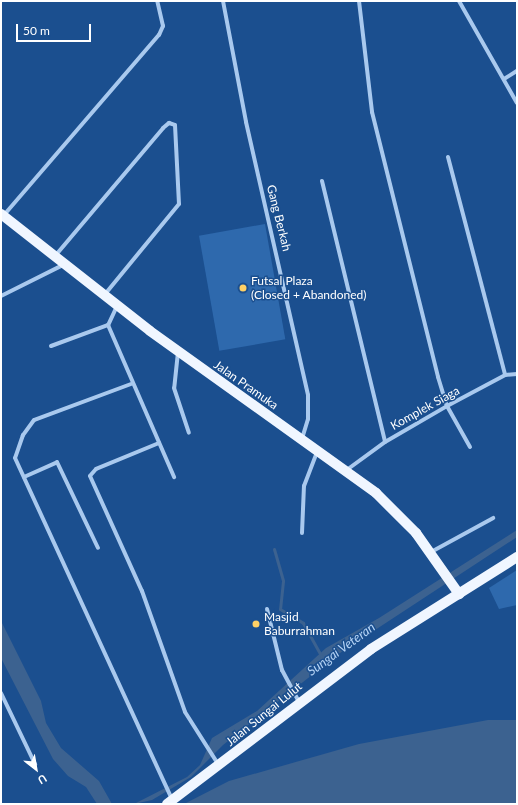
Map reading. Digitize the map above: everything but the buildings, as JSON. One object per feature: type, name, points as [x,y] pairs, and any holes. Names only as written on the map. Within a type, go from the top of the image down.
[{"type":"main road","name":"Jalan Pramuka","points":[[2,215],[103,296],[302,440],[348,470],[397,511],[431,552],[459,594]]},
{"type":"main road","name":"Jalan Sungai Lulut","points":[[170,800],[297,699],[371,649],[517,557]]},
{"type":"street","points":[[2,215],[160,35],[163,26],[157,1]]},
{"type":"street","name":"Gang Berkah","points":[[223,1],[246,122],[308,395],[308,419],[302,440]]},
{"type":"street","points":[[359,1],[372,112],[447,406],[470,447]]},
{"type":"street","points":[[459,1],[517,103]]},
{"type":"street","points":[[504,79],[517,71]]},
{"type":"street","points":[[54,256],[162,128],[169,123],[175,125],[179,204],[103,296]]},
{"type":"street","points":[[448,157],[504,375]]},
{"type":"street","points":[[322,181],[385,442]]},
{"type":"street","points":[[1,296],[64,264]]},
{"type":"street","points":[[51,346],[108,325],[117,306]]},
{"type":"street","points":[[108,325],[131,384],[174,477]]},
{"type":"street","points":[[178,351],[174,388],[189,433]]},
{"type":"street","name":"Komplek Siaga","points":[[348,470],[385,442],[447,406],[504,375],[517,374]]},
{"type":"street","points":[[131,384],[34,420],[23,435],[15,458],[165,786],[170,800]]},
{"type":"street","points":[[159,443],[96,469],[90,476],[142,591],[185,712],[204,744],[217,762]]},
{"type":"street","points":[[302,533],[304,486],[318,450]]},
{"type":"street","points":[[24,477],[57,462],[98,548]]},
{"type":"street","points":[[431,552],[493,518]]},
{"type":"street","points":[[267,609],[284,677],[297,699]]},
{"type":"street","points":[[1,693],[35,764]]},
{"type":"shaded area","name":"Futsal Plaza (Closed + Abandoned)","points":[[265,224],[285,339],[219,351],[199,236]]},
{"type":"shaded area","points":[[517,570],[517,605],[499,609],[489,588]]},
{"type":"water","name":"Sungai Veteran","points":[[517,530],[517,537],[340,653],[223,745],[191,777],[152,800],[134,804],[187,777],[200,765],[212,738],[257,711],[326,648],[379,618]]},
{"type":"water","points":[[1,621],[41,701],[46,723],[61,748],[99,781],[112,804],[97,804],[86,787],[68,776],[53,759],[1,658]]},
{"type":"water","points":[[488,720],[517,720],[517,804],[184,804],[229,781],[359,744]]},
{"type":"waterway","name":"Sungai Veteran","points":[[274,549],[283,581],[280,609],[303,623],[321,656]]},
{"type":"place","name":"Futsal Plaza (Closed + Abandoned)","points":[[243,288]]},
{"type":"place","name":"Masjid Baburrahman","points":[[256,624]]}]
